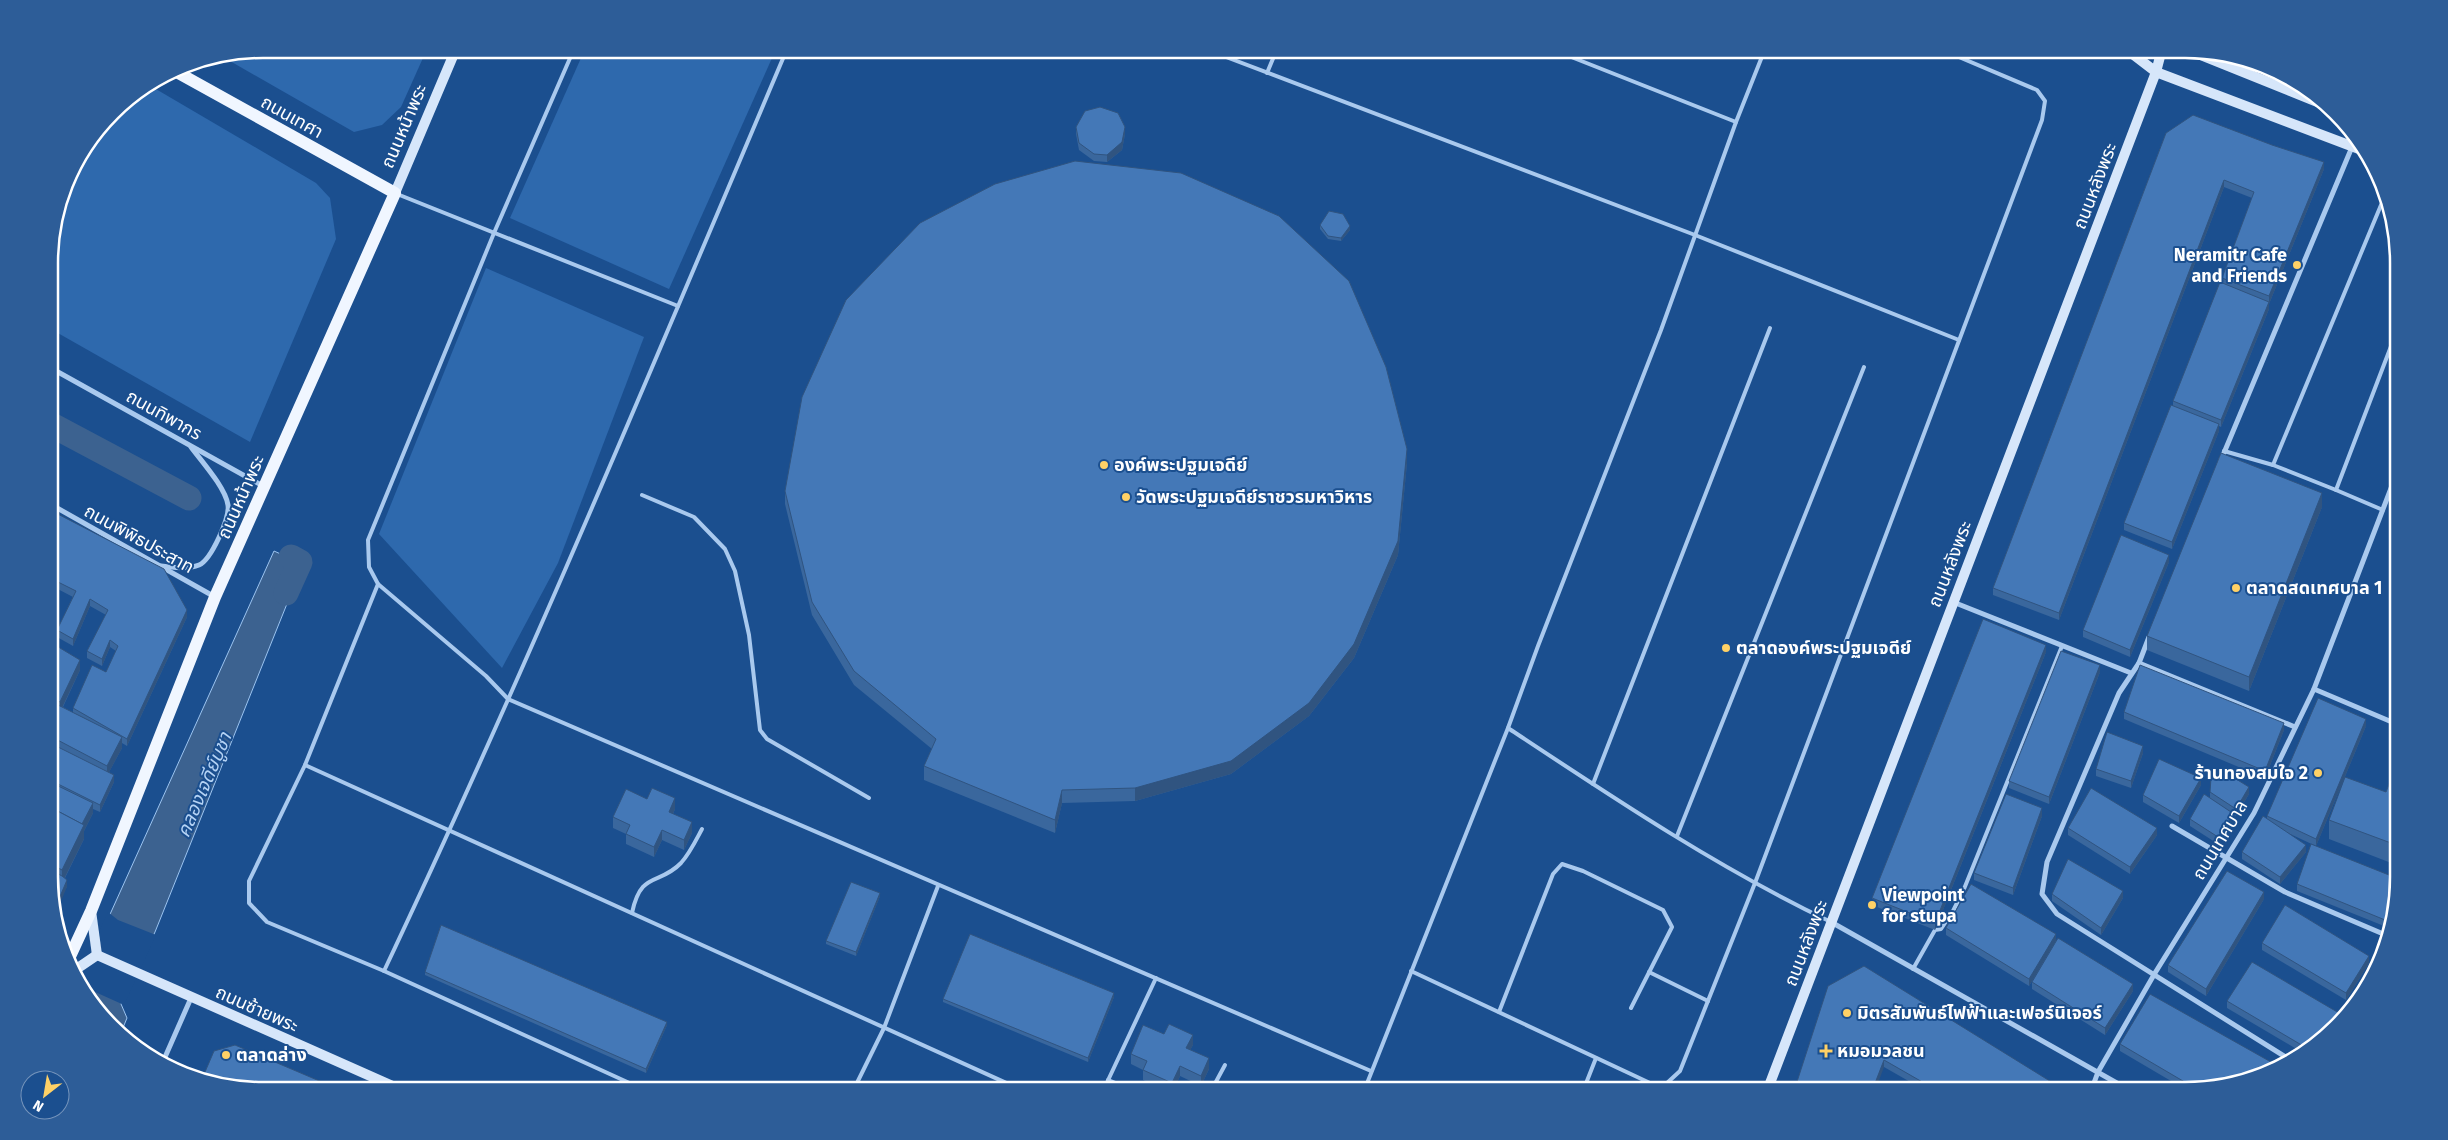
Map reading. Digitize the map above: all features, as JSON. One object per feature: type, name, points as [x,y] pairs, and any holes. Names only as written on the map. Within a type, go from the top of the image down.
[{"type":"main road","name":"ถนนหน้าพระ","points":[[72,953],[92,911],[215,597],[452,58]]},
{"type":"main road","points":[[2138,58],[2156,72],[2352,146]]},
{"type":"main road","name":"ถนนหลังพระ","points":[[1770,1082],[2156,72],[2160,58]]},
{"type":"main road","points":[[2211,59],[2307,98]]},
{"type":"main road","name":"ถนนเทศา","points":[[181,74],[394,193]]},
{"type":"main road","points":[[79,967],[97,955],[92,911]]},
{"type":"main road","name":"ถนนซ้ายพระ","points":[[97,955],[383,1082]]},
{"type":"street","points":[[2217,469],[2352,146]]},
{"type":"street","name":"ถนนทิพากร","points":[[58,371],[265,486]]},
{"type":"street","points":[[158,566],[184,568],[200,565],[210,555],[225,524],[228,506],[223,491],[189,445]]},
{"type":"street","name":"ถนนเทศบาล","points":[[2094,1082],[2098,1072],[2155,973],[2254,813],[2314,689],[2390,491]]},
{"type":"street","name":"ถนนพิพิธประสาท","points":[[58,509],[215,597]]},
{"type":"street","points":[[1953,602],[2131,673]]},
{"type":"street","points":[[2150,635],[2139,663],[2119,693],[2047,862],[2042,894],[2057,914],[2155,973],[2285,1057]]},
{"type":"street","points":[[2139,663],[2295,727]]},
{"type":"street","points":[[2314,689],[2390,721]]},
{"type":"street","points":[[2172,826],[2285,892],[2383,934]]},
{"type":"street","points":[[1831,922],[2115,1082]]},
{"type":"street","points":[[165,1057],[192,998]]},
{"type":"lane","points":[[570,58],[494,233],[368,540],[369,567],[378,584],[486,676],[508,699],[938,886],[1371,1071]]},
{"type":"lane","points":[[384,971],[450,830],[508,699],[783,58]]},
{"type":"lane","points":[[1228,58],[1695,235],[1959,340]]},
{"type":"lane","points":[[1267,73],[1273,58]]},
{"type":"lane","points":[[1574,58],[1736,122]]},
{"type":"lane","points":[[1367,1082],[1508,728],[1661,330],[1736,122],[1761,58]]},
{"type":"lane","points":[[1668,1082],[1680,1071],[1755,883],[2042,120],[2044,101],[2037,90],[1961,58]]},
{"type":"lane","points":[[394,193],[678,306]]},
{"type":"lane","points":[[2274,465],[2382,203]]},
{"type":"lane","points":[[1593,784],[1770,328]]},
{"type":"lane","points":[[2336,490],[2390,349]]},
{"type":"lane","points":[[1677,836],[1864,367]]},
{"type":"lane","points":[[2224,451],[2274,465],[2383,510]]},
{"type":"lane","points":[[642,495],[694,518],[725,549],[735,571],[747,627],[760,730],[767,739],[869,798]]},
{"type":"lane","points":[[378,584],[305,765],[249,881],[249,903],[267,922],[384,971],[628,1082]]},
{"type":"lane","points":[[1913,969],[1935,930],[1941,929],[1960,897],[2062,646]]},
{"type":"lane","points":[[1508,728],[1593,784],[1755,883],[1831,922]]},
{"type":"lane","points":[[305,765],[1004,1082]]},
{"type":"lane","points":[[632,913],[635,896],[649,880],[668,873],[681,864],[702,829]]},
{"type":"lane","points":[[1499,1012],[1553,874],[1562,864],[1663,910],[1672,927],[1631,1008]]},
{"type":"lane","points":[[857,1082],[884,1028],[938,886]]},
{"type":"lane","points":[[1411,971],[1648,1082]]},
{"type":"lane","points":[[1650,972],[1708,1001]]},
{"type":"lane","points":[[1113,1082],[1108,1080],[1156,978]]},
{"type":"lane","points":[[1587,1082],[1596,1058]]},
{"type":"lane","points":[[1216,1082],[1225,1065]]},
{"type":"shaded area","points":[[249,58],[423,58],[401,107],[382,125],[354,132],[229,60]]},
{"type":"shaded area","points":[[581,58],[772,58],[669,289],[510,218]]},
{"type":"shaded area","points":[[155,88],[316,183],[330,198],[336,239],[250,442],[58,333],[59,236],[64,209],[73,184],[85,160],[108,127],[127,108]]},
{"type":"shaded area","points":[[486,268],[644,337],[558,563],[502,668],[379,534]]},
{"type":"water","points":[[274,551],[303,564],[155,932],[121,1004],[127,1018],[123,1028],[108,1013],[83,975]]},
{"type":"pier","points":[[108,912],[118,920],[156,935],[124,1005],[92,991],[81,972]]},
{"type":"building","points":[[1100,107],[1118,113],[1125,127],[1122,142],[1107,155],[1094,154],[1079,143],[1076,127],[1085,111]]},
{"type":"building","points":[[2193,115],[2272,145],[2324,162],[2269,296],[2222,278],[2254,192],[2224,180],[2059,613],[1993,588],[2166,133]]},
{"type":"building","points":[[1075,161],[1181,173],[1279,216],[1349,281],[1386,367],[1407,449],[1398,541],[1354,644],[1309,703],[1231,761],[1135,788],[1062,790],[1055,820],[924,766],[936,739],[854,671],[812,602],[785,491],[802,397],[846,300],[920,223],[995,184]]},
{"type":"building","points":[[1329,211],[1343,214],[1350,226],[1341,238],[1328,236],[1320,225]]},
{"type":"building","points":[[2220,282],[2269,302],[2221,420],[2173,401]]},
{"type":"building","points":[[2171,405],[2219,424],[2172,542],[2124,523]]},
{"type":"building","points":[[2221,453],[2322,493],[2249,677],[2147,636]]},
{"type":"building","points":[[58,514],[164,569],[187,610],[127,739],[73,708],[92,665],[106,672],[118,646],[110,640],[102,659],[87,651],[108,610],[90,599],[73,639],[58,631],[76,591],[58,582]]},
{"type":"building","points":[[2121,535],[2169,555],[2130,650],[2083,630]]},
{"type":"building","points":[[1983,619],[2046,645],[1935,923],[1872,898]]},
{"type":"building","points":[[58,647],[80,660],[60,702],[58,701]]},
{"type":"building","points":[[2061,651],[2100,665],[2049,797],[2009,781]]},
{"type":"building","points":[[2140,665],[2284,723],[2265,771],[2124,712]]},
{"type":"building","points":[[2318,698],[2366,719],[2316,839],[2267,816]]},
{"type":"building","points":[[58,705],[122,737],[107,766],[58,740]]},
{"type":"building","points":[[2107,732],[2143,746],[2131,781],[2096,769]]},
{"type":"building","points":[[58,747],[114,775],[100,805],[58,784]]},
{"type":"building","points":[[2159,759],[2201,778],[2179,816],[2143,795]]},
{"type":"building","points":[[2345,777],[2386,792],[2390,782],[2390,843],[2329,820]]},
{"type":"building","points":[[2211,778],[2236,779],[2249,787],[2236,809],[2210,792]]},
{"type":"building","points":[[58,786],[93,803],[82,824],[58,811]]},
{"type":"building","points":[[652,788],[675,798],[669,812],[692,822],[684,840],[662,830],[654,847],[626,834],[630,825],[613,817],[626,789],[647,799]]},
{"type":"building","points":[[2091,788],[2157,828],[2130,867],[2068,828]]},
{"type":"building","points":[[2006,794],[2042,808],[2013,888],[1974,873]]},
{"type":"building","points":[[2204,794],[2234,814],[2218,837],[2190,819]]},
{"type":"building","points":[[58,811],[84,825],[62,870],[58,868]]},
{"type":"building","points":[[2263,816],[2306,845],[2280,877],[2242,852]]},
{"type":"building","points":[[2311,844],[2390,875],[2386,920],[2297,884]]},
{"type":"building","points":[[2068,859],[2123,891],[2101,928],[2052,894]]},
{"type":"building","points":[[2227,871],[2264,892],[2206,989],[2168,965]]},
{"type":"building","points":[[58,874],[67,880],[59,900]]},
{"type":"building","points":[[851,882],[880,893],[856,952],[826,941]]},
{"type":"building","points":[[1971,884],[2056,934],[2029,979],[1946,928]]},
{"type":"building","points":[[2285,905],[2369,956],[2346,993],[2262,943]]},
{"type":"building","points":[[441,925],[667,1022],[646,1069],[425,972]]},
{"type":"building","points":[[970,934],[1114,993],[1088,1058],[943,999]]},
{"type":"building","points":[[2058,938],[2133,984],[2105,1028],[2032,982]]},
{"type":"building","points":[[2252,962],[2339,1013],[2321,1032],[2302,1046],[2227,1001]]},
{"type":"building","points":[[1864,966],[2051,1082],[1922,1082],[1884,1060],[1875,1082],[1797,1082],[1828,986]]},
{"type":"building","points":[[2150,994],[2271,1062],[2264,1067],[2239,1076],[2212,1081],[2185,1082],[2120,1044]]},
{"type":"building","points":[[1169,1024],[1193,1035],[1186,1048],[1209,1058],[1201,1076],[1180,1066],[1172,1082],[1170,1082],[1143,1070],[1147,1061],[1131,1054],[1143,1025],[1164,1034]]},
{"type":"building","points":[[235,1045],[322,1082],[249,1082],[209,1076],[204,1074],[214,1051]]},
{"type":"waterway","name":"คลองเจดีย์บูชา","points":[[58,428],[189,498]]},
{"type":"waterway","name":"คลองเจดีย์บูชา","points":[[286,593],[300,562],[291,557]]},
{"type":"place","name":"Neramitr Cafe and Friends","points":[[2297,265]]},
{"type":"place","name":"องค์พระปฐมเจดีย์","points":[[1104,465]]},
{"type":"place","name":"วัดพระปฐมเจดีย์ราชวรมหาวิหาร","points":[[1126,497]]},
{"type":"place","name":"ตลาดสดเทศบาล 1","points":[[2236,588]]},
{"type":"place","name":"ตลาดองค์พระปฐมเจดีย์","points":[[1726,648]]},
{"type":"place","name":"ร้านทองสมใจ 2","points":[[2318,773]]},
{"type":"place","name":"Viewpoint for stupa","points":[[1872,905]]},
{"type":"place","name":"มิตรสัมพันธ์ไฟฟ้าและเฟอร์นิเจอร์","points":[[1847,1013]]},
{"type":"place","name":"หมอมวลชน","points":[[1826,1051]]},
{"type":"place","name":"ตลาดล่าง","points":[[226,1055]]}]
